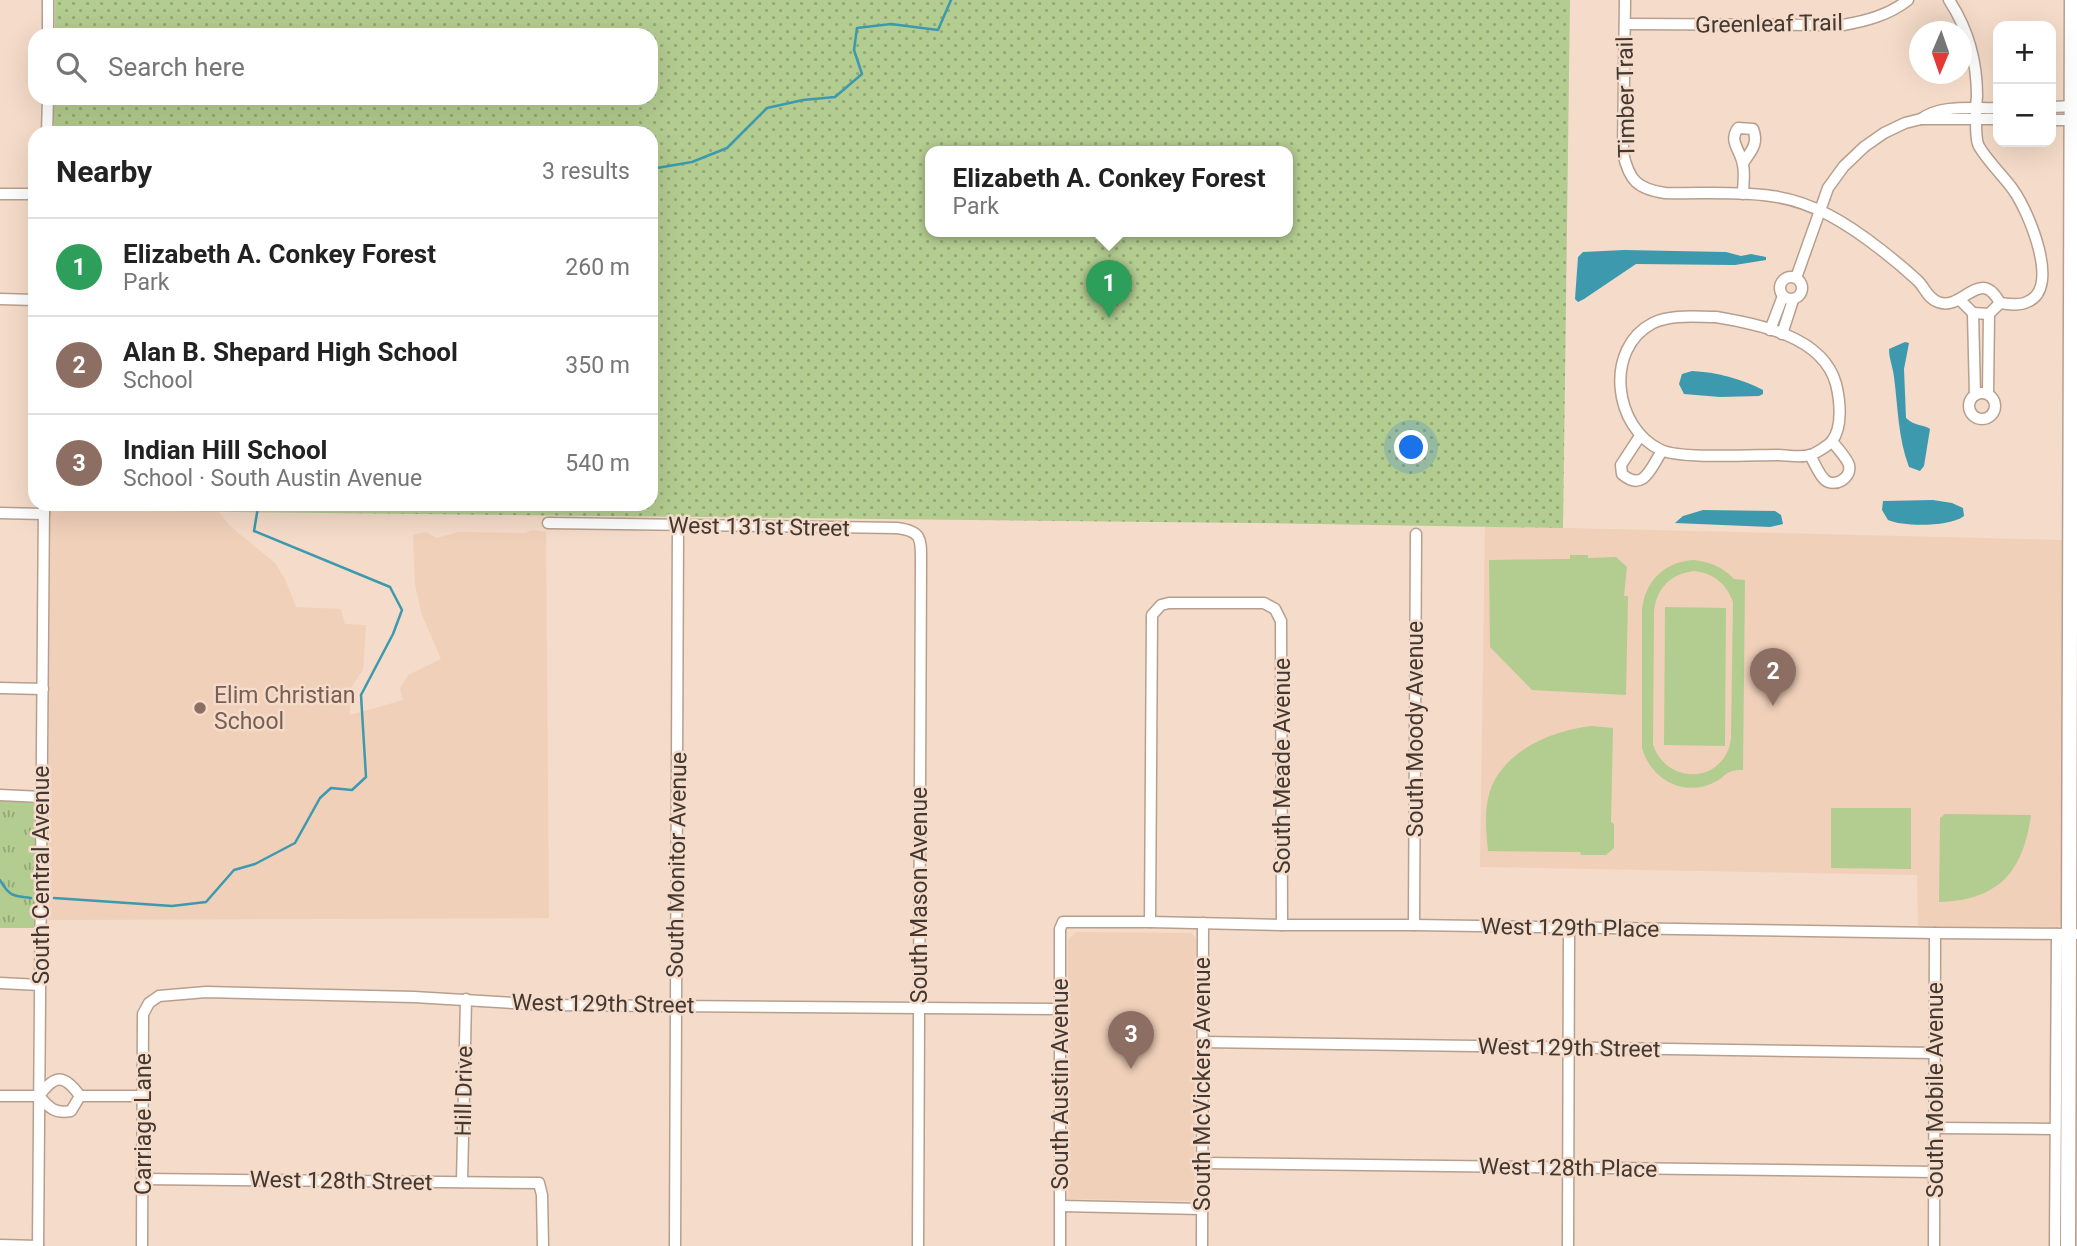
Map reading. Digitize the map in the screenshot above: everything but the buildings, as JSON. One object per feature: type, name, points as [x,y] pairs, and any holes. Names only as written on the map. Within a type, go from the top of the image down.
[{"type":"main road","points":[[2068,1246],[2068,934],[2075,655],[2072,0]]},
{"type":"street","points":[[48,0],[48,28]]},
{"type":"street","name":"Timber Trail","points":[[1625,0],[1623,153],[1627,170],[1634,182],[1652,192],[1743,194],[1791,200],[1848,224],[1920,282],[1927,296],[1940,303],[1950,304],[1960,300],[1976,288],[1987,289],[1995,294],[2000,303]]},
{"type":"street","name":"Greenleaf Trail","points":[[1625,24],[1843,25],[1867,21],[1898,8],[1908,0]]},
{"type":"street","points":[[1949,0],[1967,33],[1975,61],[1978,144],[2016,192],[2041,256],[2042,280],[2037,294],[2025,303],[2000,303],[1989,314],[1989,394],[1995,401],[1996,410],[1991,417],[1983,420],[1974,417],[1969,410],[1969,401],[1979,393],[1989,394]]},
{"type":"street","points":[[47,126],[48,105]]},
{"type":"street","points":[[2056,108],[2074,113]]},
{"type":"street","points":[[1796,278],[1829,188],[1844,166],[1864,147],[1884,133],[1932,112],[1950,109],[1993,118]]},
{"type":"street","points":[[1976,114],[1993,109]]},
{"type":"street","points":[[2056,118],[2074,113]]},
{"type":"street","points":[[1743,194],[1744,163]]},
{"type":"street","points":[[0,194],[28,194]]},
{"type":"street","points":[[1788,277],[1796,278],[1801,282],[1803,290],[1800,296],[1788,298],[1780,289],[1782,282],[1788,277]]},
{"type":"street","points":[[1776,332],[1788,298]]},
{"type":"street","points":[[0,299],[28,300]]},
{"type":"street","points":[[1960,300],[1973,313],[1989,314]]},
{"type":"street","points":[[1973,313],[1975,395]]},
{"type":"street","points":[[1716,317],[1776,332],[1814,351],[1834,377],[1839,398],[1839,420],[1832,441],[1810,455],[1689,454],[1662,451],[1640,436],[1625,410],[1620,372],[1625,351],[1637,334],[1653,323],[1671,318],[1716,317]]},
{"type":"street","points":[[1640,436],[1621,465],[1622,474],[1629,480],[1645,478],[1662,451]]},
{"type":"street","points":[[1810,455],[1824,480],[1833,483],[1842,481],[1848,475],[1849,466],[1832,441]]},
{"type":"street","points":[[0,513],[28,510]]},
{"type":"street","name":"South Central Avenue","points":[[38,1246],[44,511]]},
{"type":"street","name":"West 131st Street","points":[[548,523],[897,528],[915,533],[921,543]]},
{"type":"street","name":"South Monitor Avenue","points":[[675,1246],[678,526]]},
{"type":"street","name":"South Moody Avenue","points":[[1414,925],[1416,534]]},
{"type":"street","name":"South Mason Avenue","points":[[918,1246],[921,543]]},
{"type":"street","name":"South Meade Avenue","points":[[1150,922],[1152,615],[1161,605],[1169,603],[1264,603],[1275,609],[1281,621],[1282,925]]},
{"type":"street","points":[[0,688],[43,689]]},
{"type":"street","points":[[0,795],[42,797]]},
{"type":"street","name":"West 129th Place","points":[[1063,922],[2068,934]]},
{"type":"street","name":"South Austin Avenue","points":[[1060,1246],[1060,929],[1063,922]]},
{"type":"street","name":"South McVickers Avenue","points":[[1202,1246],[1203,923]]},
{"type":"street","points":[[1568,1246],[1569,928]]},
{"type":"street","name":"South Mobile Avenue","points":[[1934,1246],[1935,933]]},
{"type":"street","points":[[0,983],[40,985]]},
{"type":"street","name":"West 129th Street","points":[[149,1003],[164,995],[206,992],[466,999],[547,1005],[1060,1009]]},
{"type":"street","name":"Hill Drive","points":[[462,1182],[466,999]]},
{"type":"street","name":"Carriage Lane","points":[[142,1246],[144,1014],[149,1003]]},
{"type":"street","name":"West 129th Street","points":[[1202,1042],[1935,1053]]},
{"type":"street","points":[[39,1097],[55,1079],[71,1083],[80,1096]]},
{"type":"street","points":[[0,1096],[39,1097],[49,1108],[62,1113],[71,1111],[80,1096]]},
{"type":"street","points":[[80,1096],[142,1096]]},
{"type":"street","points":[[1935,1128],[2067,1127],[2055,1246]]},
{"type":"street","name":"West 128th Place","points":[[1202,1163],[1935,1172]]},
{"type":"street","name":"West 128th Street","points":[[142,1179],[539,1183],[542,1195],[543,1246]]},
{"type":"street","points":[[1060,1206],[1202,1209]]},
{"type":"street","points":[[0,1245],[38,1246]]},
{"type":"shaded area","name":"Elim Christian School","points":[[50,511],[218,511],[231,527],[275,563],[285,579],[296,607],[341,609],[345,624],[366,625],[363,670],[350,689],[350,715],[403,700],[400,688],[408,675],[441,659],[422,615],[415,585],[413,535],[426,532],[437,538],[458,532],[546,532],[549,918],[48,920]]},
{"type":"shaded area","points":[[1485,526],[2065,540],[2063,922],[2050,929],[1918,926],[1917,875],[1480,867]]},
{"type":"shaded area","points":[[1076,932],[1191,933],[1196,938],[1194,1201],[1068,1199],[1068,940]]},
{"type":"green space","points":[[55,0],[1570,0],[1563,528],[148,511],[658,511],[658,126],[54,126],[54,105],[658,105],[658,28],[55,28]]},
{"type":"green space","points":[[1570,555],[1588,555],[1588,558],[1616,557],[1627,567],[1624,596],[1628,596],[1626,695],[1532,690],[1490,647],[1489,560],[1570,559]]},
{"type":"green space","points":[[1683,562],[1705,562],[1721,568],[1734,579],[1745,580],[1743,770],[1729,772],[1713,783],[1690,788],[1669,782],[1660,776],[1646,759],[1642,748],[1644,600],[1647,590],[1658,575]],"holes":[[[1701,572],[1723,584],[1733,602],[1731,738],[1727,753],[1719,764],[1696,774],[1671,768],[1660,759],[1653,745],[1654,611],[1658,595],[1666,583],[1678,575]]]},
{"type":"green space","points":[[1665,607],[1726,608],[1725,746],[1664,745]]},
{"type":"green space","points":[[1592,726],[1613,728],[1611,822],[1614,824],[1614,848],[1606,855],[1581,855],[1580,852],[1488,851],[1488,798],[1506,764],[1518,753],[1546,738]]},
{"type":"green space","points":[[0,801],[36,802],[34,928],[0,928]]},
{"type":"green space","points":[[1831,808],[1911,808],[1911,869],[1831,868]]},
{"type":"green space","points":[[1945,814],[2031,815],[2022,852],[2014,867],[1992,889],[1978,896],[1939,902],[1940,818]]},
{"type":"water","points":[[1583,252],[1726,252],[1741,256],[1751,254],[1766,257],[1766,260],[1735,265],[1636,264],[1578,302],[1575,299],[1578,257]]},
{"type":"water","points":[[1905,342],[1909,343],[1904,369],[1906,418],[1930,429],[1924,466],[1920,471],[1909,467],[1905,456],[1889,353],[1889,349]]},
{"type":"water","points":[[1692,371],[1738,379],[1763,390],[1763,394],[1720,397],[1684,394],[1679,384],[1682,374]]},
{"type":"water","points":[[1933,500],[1963,508],[1964,516],[1938,524],[1915,525],[1888,520],[1882,510],[1883,501]]},
{"type":"water","points":[[1703,510],[1775,511],[1781,515],[1783,524],[1770,527],[1675,523],[1683,516]]},
{"type":"waterway","points":[[658,168],[692,162],[727,148],[767,108],[803,100],[835,97],[862,74],[854,50],[857,28],[891,24],[938,30],[951,0]]},
{"type":"waterway","points":[[54,898],[172,906],[206,902],[234,870],[255,864],[295,843],[320,798],[331,788],[352,790],[366,777],[361,695],[393,634],[402,610],[390,587],[254,531],[257,511]]},
{"type":"waterway","points":[[0,880],[12,894],[31,898]]},
{"type":"place","name":"Elizabeth A. Conkey Forest","points":[[1109,318]]},
{"type":"place","name":"Alan B. Shepard High School","points":[[1773,706]]},
{"type":"place","name":"Elim Christian School","points":[[200,708]]},
{"type":"place","name":"Indian Hill School","points":[[1131,1069]]}]
